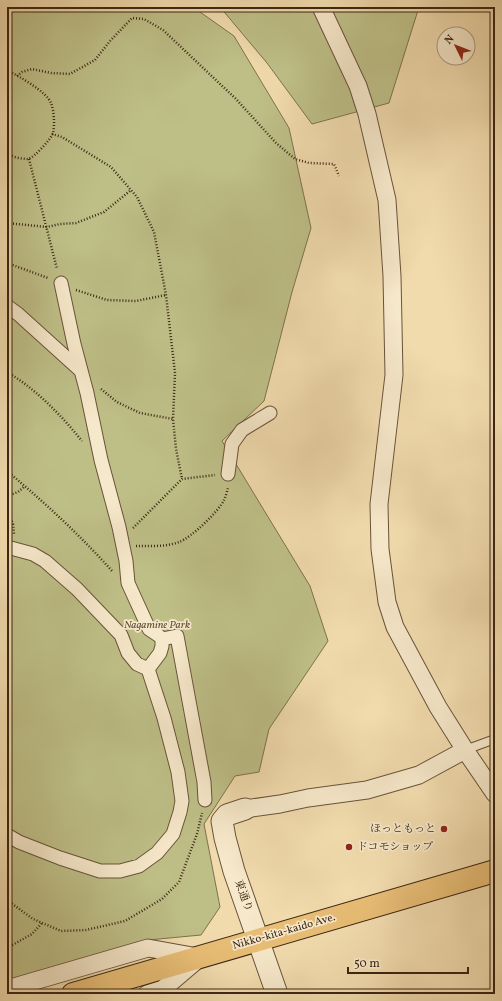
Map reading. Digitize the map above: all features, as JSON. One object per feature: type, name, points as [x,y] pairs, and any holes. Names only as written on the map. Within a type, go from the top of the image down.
[{"type":"highway","name":"Nikko-kita-kaido Ave.","points":[[73,994],[495,871]]},
{"type":"street","points":[[321,7],[358,86],[367,114],[387,200],[392,276],[394,375],[379,504],[380,549],[387,602],[395,627],[438,707],[495,794]]},
{"type":"street","points":[[61,283],[101,460],[122,543],[126,561],[128,583],[149,629],[162,639],[160,653],[148,669]]},
{"type":"street","points":[[7,306],[18,314],[80,370]]},
{"type":"street","points":[[228,474],[232,444],[242,430],[270,413]]},
{"type":"street","points":[[10,548],[33,554],[45,561],[77,590],[121,635],[132,658],[142,667],[148,669]]},
{"type":"street","points":[[162,639],[177,636],[204,782],[205,800]]},
{"type":"street","points":[[7,835],[19,842],[100,871],[120,871],[139,866],[157,853],[173,834],[182,801],[178,772],[164,718],[148,669]]},
{"type":"street","points":[[245,809],[367,790],[419,775],[465,750]]},
{"type":"street","name":"東通り","points":[[245,809],[227,815],[222,821],[234,871],[277,994]]},
{"type":"street","points":[[7,989],[148,948],[200,957]]},
{"type":"street","points":[[147,994],[163,989],[200,957]]},
{"type":"lane","points":[[465,750],[495,739]]},
{"type":"path","points":[[17,76],[22,72],[32,69],[51,73],[70,74],[95,60],[110,41],[132,18],[144,19],[163,30],[236,99],[276,143],[295,159],[309,163],[334,164],[339,176]]},
{"type":"path","points":[[7,70],[43,93],[50,101],[54,111],[52,134],[35,155],[29,159],[19,158],[7,154]]},
{"type":"path","points":[[52,134],[62,137],[111,167],[137,197],[154,232],[166,295],[175,373],[173,419],[176,450],[182,479]]},
{"type":"path","points":[[29,159],[61,283]]},
{"type":"path","points":[[7,223],[47,227],[76,223],[104,212],[131,190]]},
{"type":"path","points":[[7,263],[108,300],[136,301],[166,295]]},
{"type":"path","points":[[80,370],[117,402],[140,413],[173,419]]},
{"type":"path","points":[[7,372],[36,394],[55,411],[101,460]]},
{"type":"path","points":[[7,471],[93,549],[114,573],[128,583]]},
{"type":"path","points":[[228,474],[228,487],[224,500],[216,511],[195,532],[180,542],[165,545],[122,543],[182,479],[228,474]]},
{"type":"path","points":[[7,496],[18,492],[25,486]]},
{"type":"path","points":[[7,510],[13,524],[10,548]]},
{"type":"path","points":[[7,900],[34,919],[62,931],[86,930],[125,921],[162,899],[179,882],[197,834],[205,800]]},
{"type":"path","points":[[7,948],[32,934],[42,923]]},
{"type":"green space","name":"Nagamine Park","points":[[7,7],[193,7],[234,36],[289,128],[311,228],[292,292],[264,401],[222,441],[310,586],[328,641],[269,729],[259,772],[235,776],[204,824],[220,907],[201,935],[148,940],[7,982]]},
{"type":"green space","points":[[220,7],[419,7],[389,103],[312,124],[267,63]]},
{"type":"place","name":"ほっともっと","points":[[444,829]]},
{"type":"place","name":"ドコモショップ","points":[[349,847]]}]
